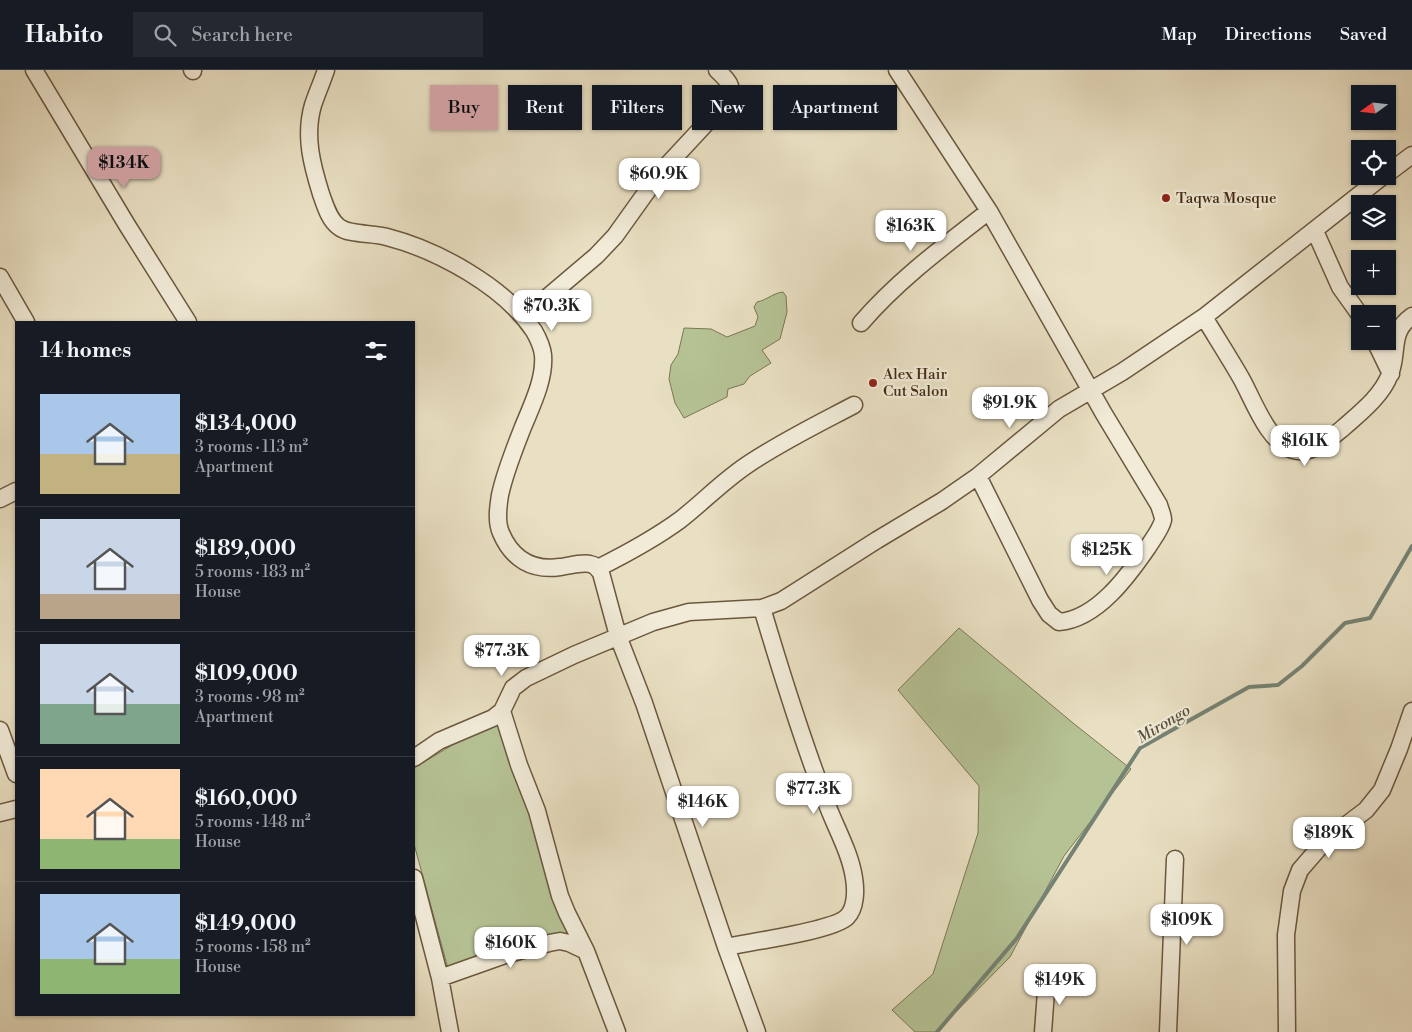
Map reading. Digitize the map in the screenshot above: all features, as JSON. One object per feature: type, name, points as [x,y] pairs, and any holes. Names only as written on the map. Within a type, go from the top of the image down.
[{"type":"street","points":[[34,70],[187,321]]},
{"type":"street","points":[[326,70],[313,106],[309,127],[309,146],[313,169],[331,218],[338,226],[345,230],[384,236],[432,253],[483,282],[524,317],[540,343],[543,355],[538,389],[503,480],[498,508],[500,531],[511,552],[525,562],[543,569],[590,563],[598,568],[618,636],[659,747],[726,947],[757,1032]]},
{"type":"street","points":[[524,317],[596,256],[615,236],[660,172],[724,104],[732,88],[717,70]]},
{"type":"street","points":[[896,70],[989,212],[1159,505],[1163,519],[1157,534],[1125,581],[1108,598],[1073,619],[1059,622],[1053,619],[1040,600],[978,476]]},
{"type":"street","points":[[1396,167],[1412,155]]},
{"type":"street","points":[[415,757],[439,741],[494,718],[502,711],[513,688],[526,678],[574,655],[653,622],[689,612],[762,608],[781,601],[800,590],[942,501],[978,476],[1058,409],[1154,351],[1204,317],[1372,185]]},
{"type":"street","points":[[861,323],[876,306],[915,270],[989,212]]},
{"type":"street","points":[[1315,231],[1340,287],[1353,305]]},
{"type":"street","points":[[0,277],[25,321]]},
{"type":"street","points":[[1204,317],[1241,379],[1260,416],[1279,441],[1293,450],[1305,451],[1317,446],[1339,431],[1361,412],[1382,389],[1391,374],[1400,326],[1412,316]]},
{"type":"street","points":[[1379,350],[1391,374]]},
{"type":"street","points":[[598,568],[648,541],[684,516],[746,466],[768,451],[854,405]]},
{"type":"street","points":[[0,500],[15,492]]},
{"type":"street","points":[[726,947],[815,930],[841,922],[853,909],[854,876],[802,735],[762,608]]},
{"type":"street","points":[[1287,1032],[1286,934],[1292,891],[1300,870],[1325,841],[1366,810],[1382,790],[1399,749],[1412,710]]},
{"type":"street","points":[[502,711],[519,765],[541,824],[560,896],[586,951],[617,1032]]},
{"type":"street","points":[[0,730],[15,771]]},
{"type":"street","points":[[0,813],[15,809]]},
{"type":"street","points":[[1168,1032],[1175,859]]},
{"type":"street","points":[[415,882],[440,978],[450,1032]]},
{"type":"street","points":[[440,978],[505,955],[549,943],[569,943],[586,951]]},
{"type":"street","points":[[1043,1032],[1046,978]]},
{"type":"green space","points":[[783,292],[786,296],[787,312],[780,339],[762,350],[771,363],[750,376],[744,384],[728,389],[727,397],[684,418],[675,403],[669,379],[671,365],[678,354],[684,328],[711,329],[727,337],[755,326],[758,317],[754,307],[757,302]]},
{"type":"green space","points":[[959,628],[1131,769],[1064,856],[1010,957],[936,1032],[915,1032],[892,1010],[933,974],[978,833],[979,786],[898,690]]},
{"type":"green space","points":[[504,714],[574,938],[450,976],[415,848],[415,767]]},
{"type":"waterway","name":"Mirongo","points":[[937,1032],[1017,938],[1140,748],[1249,687],[1278,685],[1302,666],[1345,623],[1370,618],[1412,546]]},
{"type":"place","name":"Taqwa Mosque","points":[[1166,198]]},
{"type":"place","name":"Alex Hair Cut Salon","points":[[873,383]]}]
